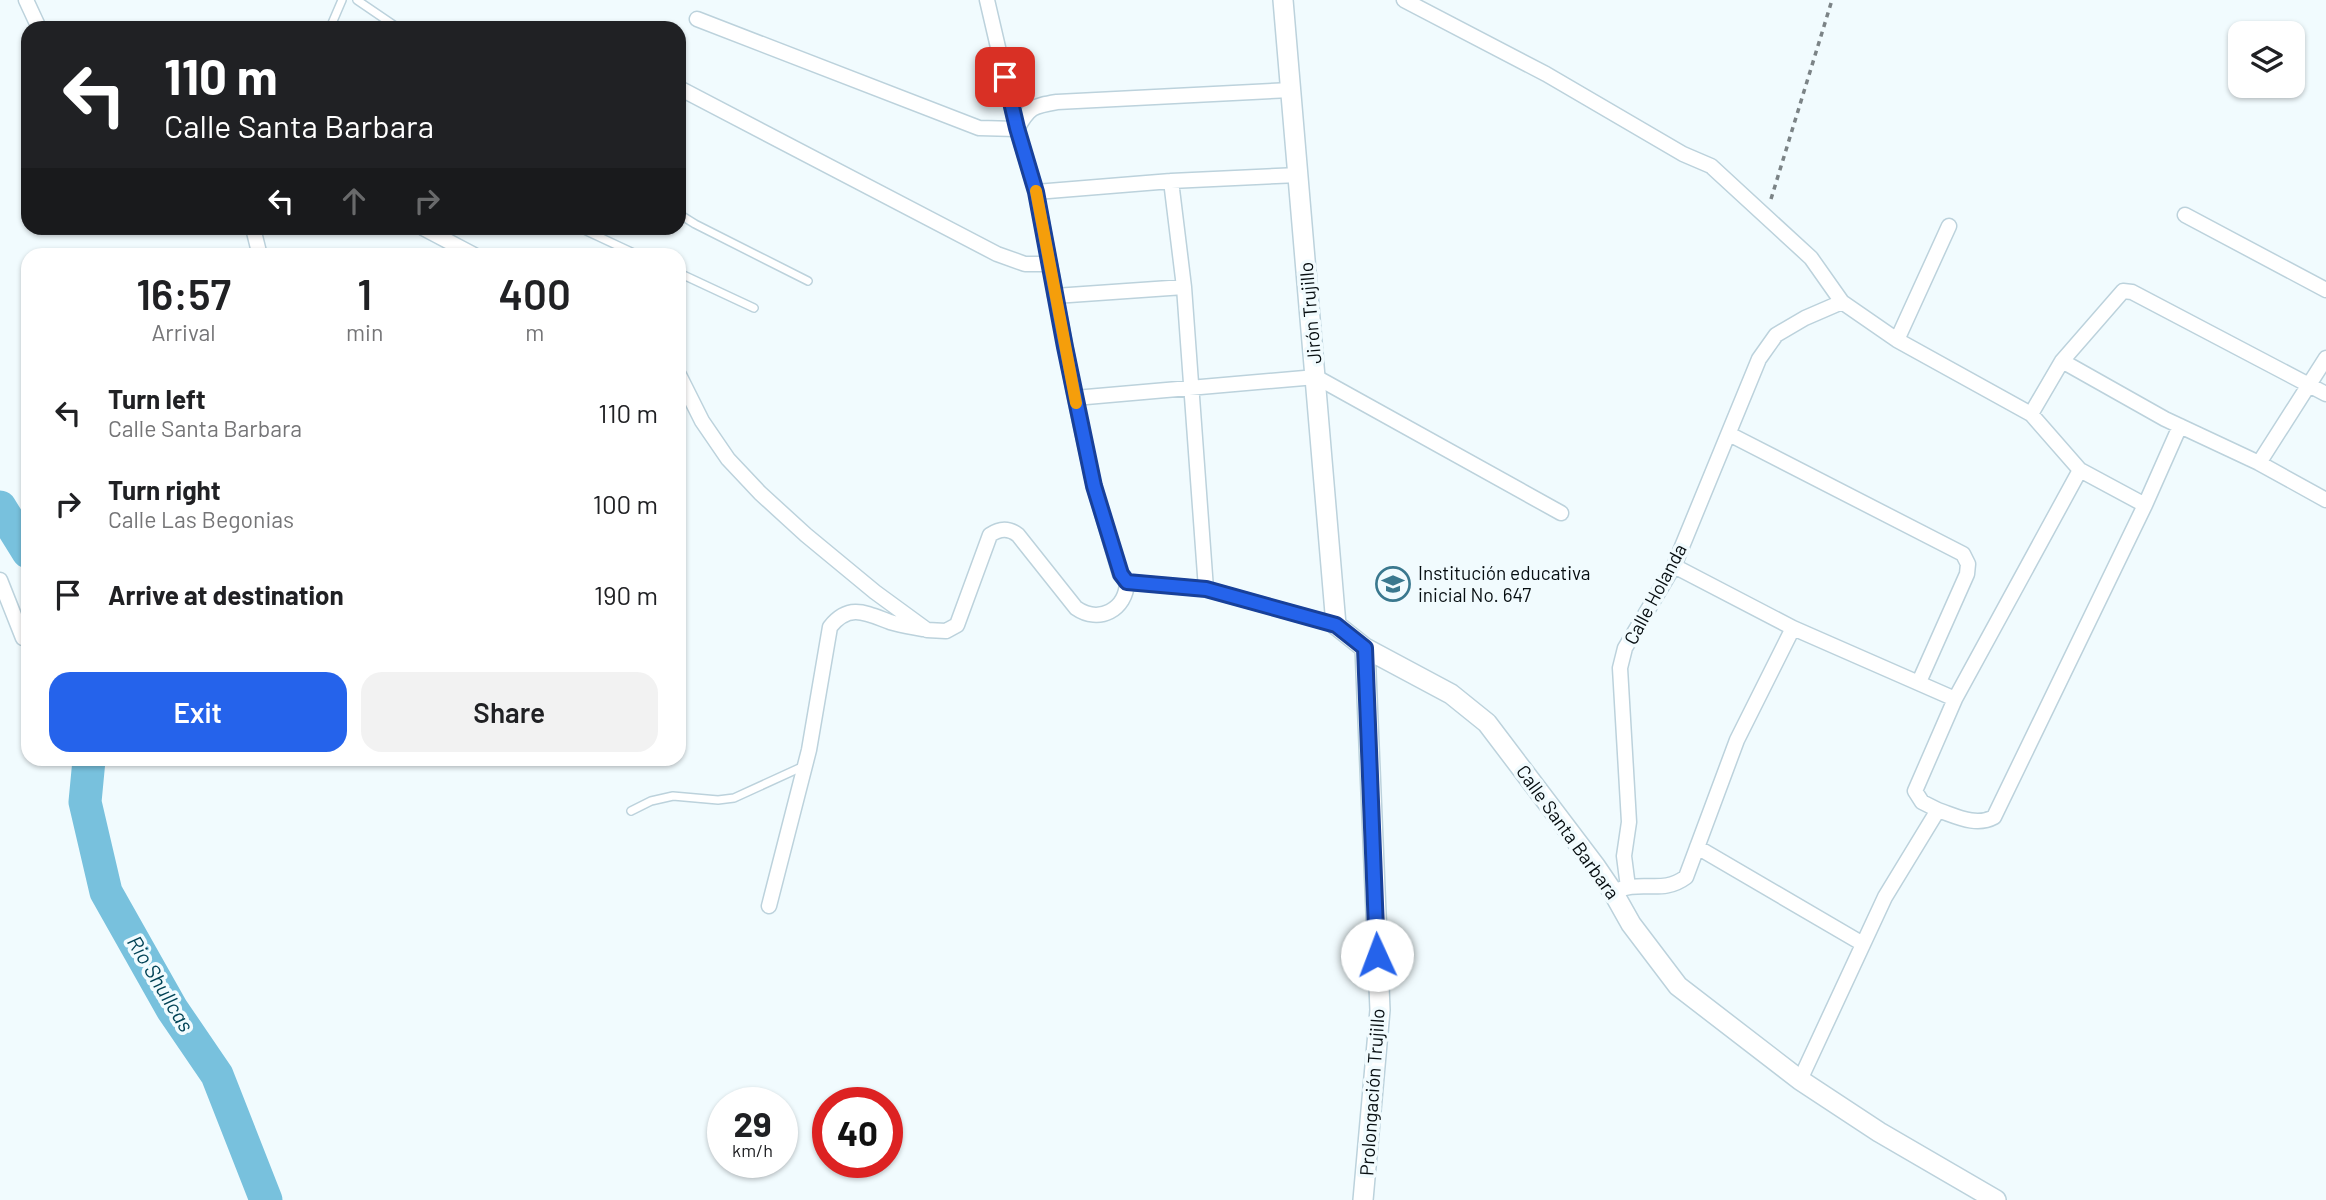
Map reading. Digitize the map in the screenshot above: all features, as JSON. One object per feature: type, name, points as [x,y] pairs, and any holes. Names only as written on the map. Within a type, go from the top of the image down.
[{"type":"street","points":[[26,0],[36,21]]},
{"type":"street","points":[[769,906],[805,765],[830,627],[836,620],[845,614],[858,612],[927,630],[946,631],[957,625],[990,535],[1000,530],[1013,531],[1018,535],[1076,608],[1088,615],[1102,615],[1114,609],[1123,599],[1127,582],[1121,574],[1094,486],[1036,192],[1017,128],[987,0]]},
{"type":"street","name":"Jirón Trujillo","points":[[1283,0],[1336,625]]},
{"type":"street","points":[[1404,0],[1546,75],[1682,154],[1711,166],[1811,258],[1842,302],[1897,340],[2031,415],[2080,470],[2145,505]]},
{"type":"street","points":[[697,19],[979,128],[1017,128]]},
{"type":"street","points":[[1017,128],[1026,112],[1037,105],[1057,102],[1291,90]]},
{"type":"street","points":[[686,92],[997,254],[1025,264],[1049,264]]},
{"type":"street","points":[[1036,192],[1171,181],[1299,175]]},
{"type":"street","points":[[1171,181],[1184,287],[1206,589]]},
{"type":"street","points":[[2185,215],[2326,290]]},
{"type":"street","points":[[1897,340],[1950,226]]},
{"type":"street","points":[[436,235],[461,248]]},
{"type":"street","points":[[1055,296],[1184,287]]},
{"type":"street","points":[[2031,415],[2062,361],[2123,291],[2132,292],[2326,394]]},
{"type":"street","name":"Calle Holanda","points":[[1621,890],[1629,822],[1620,668],[1625,648],[1674,566],[1759,359],[1776,335],[1805,318],[1842,302]]},
{"type":"street","points":[[2259,463],[2326,358]]},
{"type":"street","points":[[2062,361],[2180,426],[2259,463],[2326,500]]},
{"type":"street","points":[[1075,398],[1315,377],[1561,513]]},
{"type":"street","points":[[686,389],[702,421],[743,476],[806,536],[927,630]]},
{"type":"street","points":[[2080,470],[1955,699],[1915,791],[1922,802],[1938,810],[1977,822],[1994,817],[2145,505],[2180,426]]},
{"type":"street","points":[[1729,434],[1963,554],[1968,564],[1967,574],[1919,681]]},
{"type":"street","points":[[1674,566],[1793,628],[1955,699]]},
{"type":"street","points":[[0,580],[3,596],[21,634]]},
{"type":"street","name":"Calle Santa Barbara","points":[[1127,582],[1206,589],[1336,625],[1365,648],[1451,694],[1487,723],[1596,867],[1621,890],[1631,924],[1678,986],[1800,1080],[1879,1132],[1996,1200]]},
{"type":"street","points":[[1621,890],[1666,887],[1686,877],[1737,740],[1793,628]]},
{"type":"street","name":"Prolongación Trujillo","points":[[1363,1200],[1380,1010],[1365,648]]},
{"type":"street","points":[[1800,1080],[1885,897],[1938,810]]},
{"type":"street","points":[[1697,847],[1863,944]]},
{"type":"street","points":[[1596,867],[1611,865],[1624,856]]},
{"type":"lane","points":[[333,21],[342,0]]},
{"type":"lane","points":[[357,0],[388,21]]},
{"type":"lane","points":[[686,218],[808,281]]},
{"type":"lane","points":[[595,235],[623,248]]},
{"type":"lane","points":[[686,276],[754,308]]},
{"type":"lane","points":[[631,811],[651,801],[673,796],[718,800],[734,798],[805,765]]},
{"type":"path","points":[[1766,216],[1832,0]]},
{"type":"waterway","name":"Rio Shullcas","points":[[0,507],[21,541]]},
{"type":"waterway","name":"Rio Shullcas","points":[[88,766],[85,802],[106,892],[172,1009],[217,1075],[266,1200]]},
{"type":"slow traffic","points":[[1036,191],[1076,403]]},
{"type":"place","name":"Institución educativa inicial No. 647","points":[[1393,584]]},
{"type":"route","points":[[1005,77],[1036,192],[1094,486],[1121,574],[1127,582],[1206,589],[1336,625],[1365,648],[1377,955]]}]
